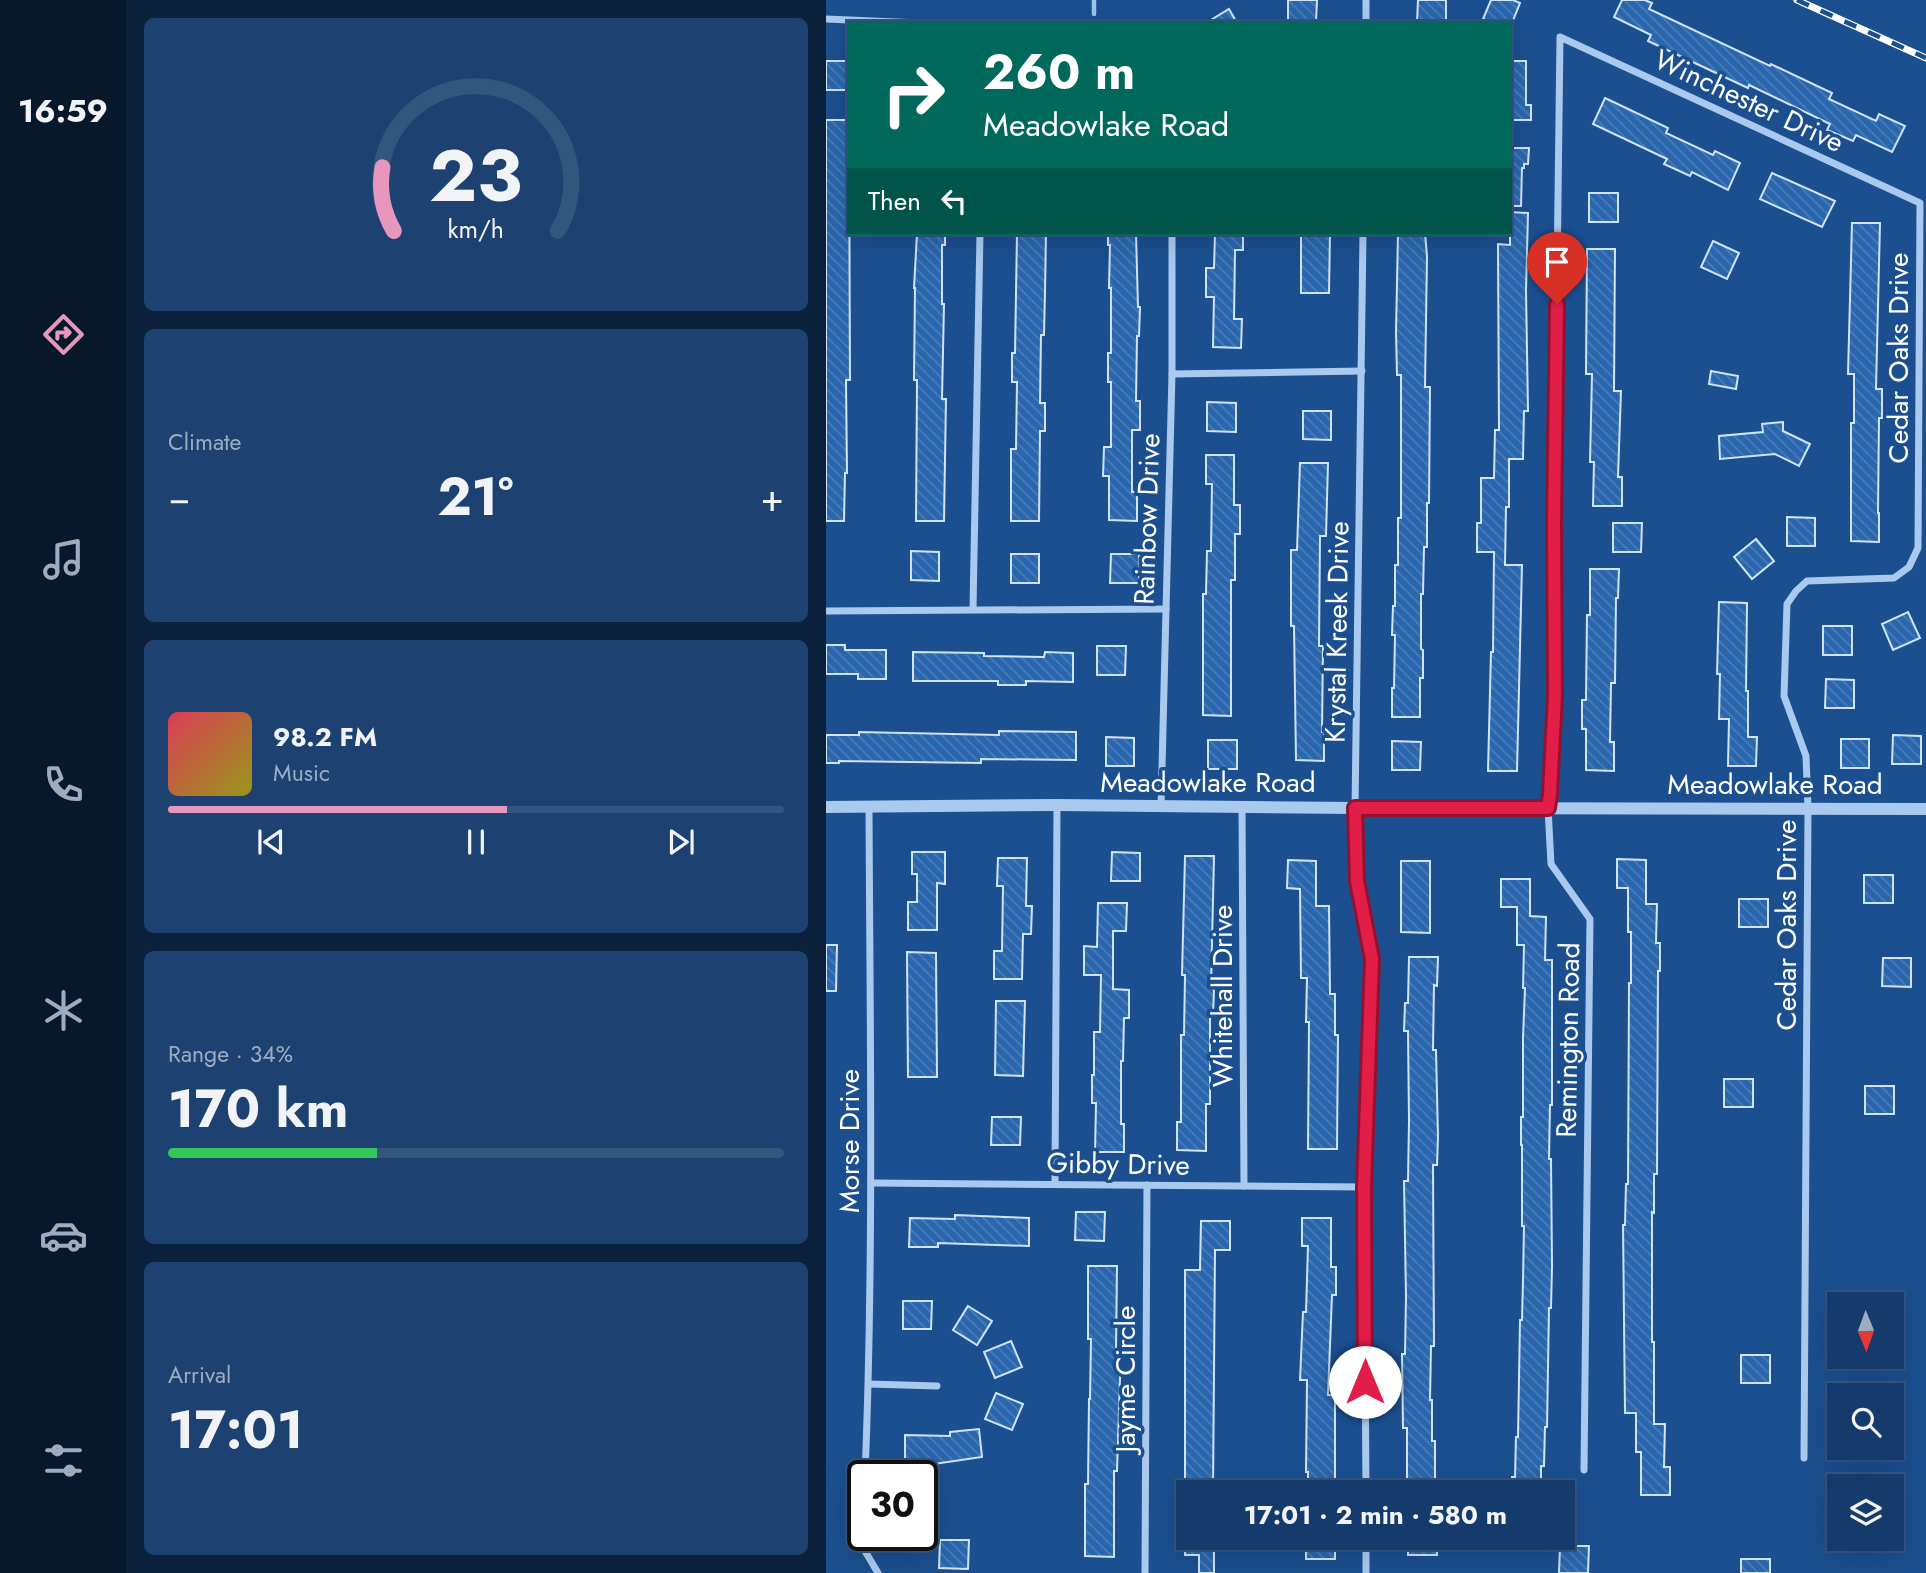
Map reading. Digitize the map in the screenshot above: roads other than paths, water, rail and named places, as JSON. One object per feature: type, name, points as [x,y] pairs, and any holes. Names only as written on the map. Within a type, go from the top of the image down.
[{"type":"street","points":[[1366,0],[1366,21]]},
{"type":"street","points":[[826,19],[873,21]]},
{"type":"street","name":"Winchester Drive","points":[[1560,37],[1920,203]]},
{"type":"street","name":"Remington Road","points":[[1560,37],[1554,523],[1555,695],[1548,808],[1551,864],[1590,919],[1584,1470]]},
{"type":"street","name":"Cedar Oaks Drive","points":[[1804,1458],[1808,808],[1806,756],[1784,696],[1787,604],[1807,581],[1894,578],[1909,566],[1917,548],[1920,203]]},
{"type":"street","points":[[973,609],[981,235]]},
{"type":"street","name":"Rainbow Drive","points":[[1161,807],[1172,374],[1172,235]]},
{"type":"street","name":"Krystal Kreek Drive","points":[[1363,235],[1355,808],[1357,881],[1372,959],[1364,1187],[1366,1480]]},
{"type":"street","points":[[1172,374],[1362,371]]},
{"type":"street","points":[[826,611],[1166,609]]},
{"type":"street","points":[[1055,1184],[1057,805]]},
{"type":"street","name":"Meadowlake Road","points":[[826,807],[1057,805],[1926,809]]},
{"type":"street","name":"Whitehall Drive","points":[[1242,806],[1244,1186]]},
{"type":"street","name":"Morse Drive","points":[[866,1460],[871,1183],[869,807]]},
{"type":"street","name":"Gibby Drive","points":[[871,1183],[1364,1187]]},
{"type":"street","name":"Jayme Circle","points":[[1145,1573],[1147,1185]]},
{"type":"street","points":[[869,1384],[937,1386]]},
{"type":"street","points":[[1366,1550],[1366,1573]]},
{"type":"street","points":[[865,1551],[878,1573]]},
{"type":"waterway","points":[[1094,0],[1094,14]]},
{"type":"railway","points":[[1797,0],[1926,58]]}]
